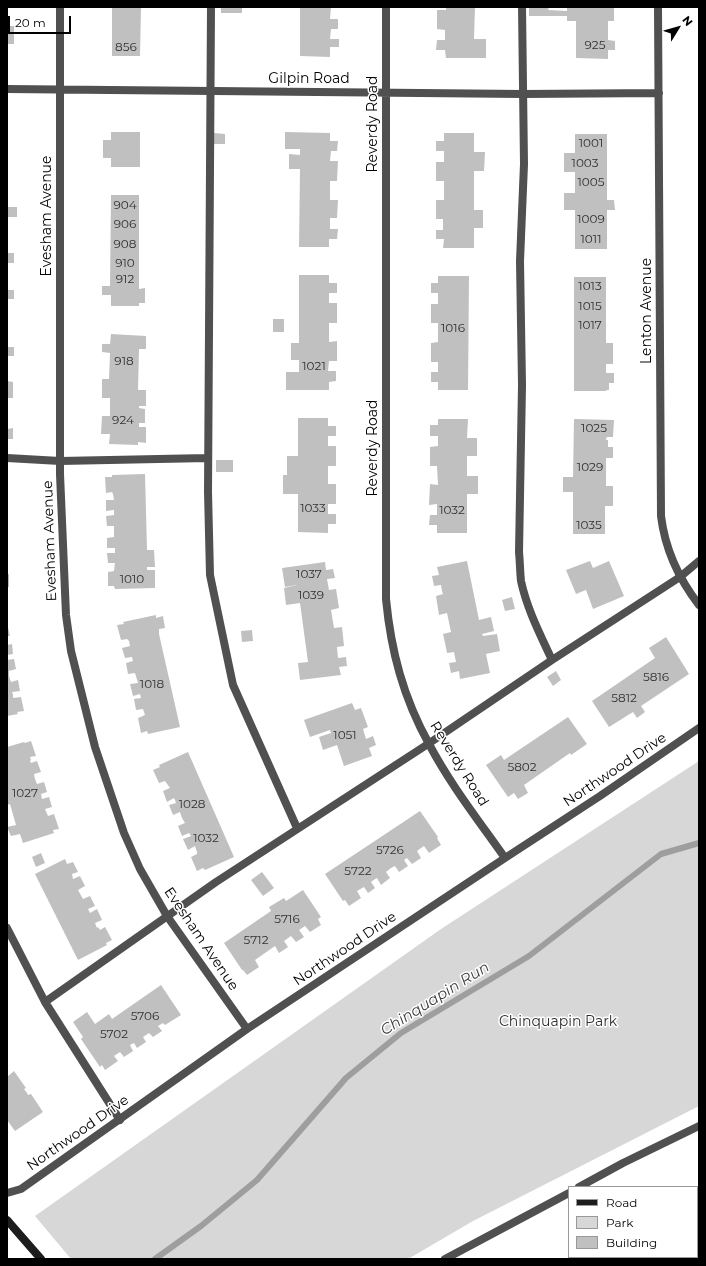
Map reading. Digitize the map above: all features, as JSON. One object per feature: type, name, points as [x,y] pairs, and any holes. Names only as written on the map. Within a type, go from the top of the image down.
[{"type":"main road","points":[[7,1220],[42,1259]]},
{"type":"street","name":"Evesham Avenue","points":[[60,7],[60,461],[66,615],[71,651],[95,747],[124,833],[140,869],[167,916],[247,1030]]},
{"type":"street","points":[[211,7],[208,458],[210,575],[233,685],[297,828]]},
{"type":"street","name":"Reverdy Road","points":[[386,7],[386,599],[389,630],[396,663],[405,690],[428,744],[445,773],[505,858]]},
{"type":"street","points":[[522,7],[524,164],[520,261],[522,385],[519,552],[521,580],[527,602],[552,660]]},
{"type":"street","name":"Lenton Avenue","points":[[658,7],[661,516],[667,546],[680,577],[686,588],[699,605]]},
{"type":"street","name":"Gilpin Road","points":[[7,89],[523,94],[659,93]]},
{"type":"street","points":[[7,458],[60,461],[208,458]]},
{"type":"street","points":[[45,1002],[167,916],[297,828],[428,744],[552,660],[680,577],[699,561]]},
{"type":"street","name":"Northwood Drive","points":[[7,1193],[21,1189],[247,1030],[600,796],[699,728]]},
{"type":"street","points":[[7,928],[45,1002],[120,1120]]},
{"type":"street","points":[[581,1186],[623,1163],[699,1126]]},
{"type":"street","points":[[446,1259],[568,1194]]},
{"type":"green space","name":"Chinquapin Park","points":[[699,761],[699,1106],[473,1221],[408,1259],[71,1259],[35,1216],[441,929]]},
{"type":"building","points":[[112,7],[141,7],[140,56],[112,56]]},
{"type":"building","points":[[221,7],[242,7],[242,13],[221,13]]},
{"type":"building","points":[[300,7],[331,7],[330,19],[338,19],[338,29],[331,29],[330,39],[339,39],[339,47],[330,47],[330,57],[300,56]]},
{"type":"building","points":[[446,7],[475,7],[474,39],[486,39],[486,58],[446,58],[445,50],[436,50],[437,40],[445,40],[445,30],[437,29],[437,10],[446,10]]},
{"type":"building","points":[[529,7],[549,7],[548,10],[567,11],[567,7],[614,7],[614,21],[608,21],[608,40],[615,41],[615,50],[608,50],[608,59],[576,58],[576,21],[567,21],[567,16],[529,16]]},
{"type":"building","points":[[7,23],[8,26],[14,26],[14,44],[7,44]]},
{"type":"building","points":[[111,132],[140,132],[140,167],[111,167],[111,158],[103,158],[103,140],[111,140]]},
{"type":"building","points":[[285,132],[330,133],[330,141],[338,141],[337,151],[331,151],[330,161],[338,161],[337,181],[330,181],[330,200],[338,200],[337,218],[330,218],[330,229],[338,229],[337,239],[329,239],[329,247],[299,247],[300,169],[289,169],[289,154],[300,155],[300,149],[285,149]]},
{"type":"building","points":[[214,133],[225,134],[225,144],[214,144]]},
{"type":"building","points":[[444,133],[474,133],[474,152],[485,152],[484,171],[474,171],[474,210],[483,210],[483,228],[474,228],[474,248],[443,248],[444,239],[436,239],[436,230],[443,230],[443,219],[436,219],[436,200],[444,200],[444,181],[436,181],[436,162],[444,162],[444,151],[436,151],[436,141],[444,141]]},
{"type":"building","points":[[575,134],[607,134],[607,200],[614,200],[615,210],[607,210],[607,249],[575,249],[575,210],[564,210],[564,193],[575,193],[575,172],[564,172],[564,153],[575,153]]},
{"type":"building","points":[[111,195],[139,195],[139,289],[145,288],[145,303],[139,303],[139,306],[111,306],[111,295],[102,295],[102,286],[110,286]]},
{"type":"building","points":[[7,207],[17,207],[17,217],[7,217]]},
{"type":"building","points":[[7,253],[14,253],[14,263],[7,263]]},
{"type":"building","points":[[299,275],[329,275],[329,283],[337,283],[337,293],[329,293],[329,303],[337,303],[337,323],[329,323],[329,342],[337,341],[337,361],[329,361],[328,371],[336,371],[336,381],[329,382],[329,390],[286,390],[286,372],[299,372],[299,360],[291,360],[291,343],[299,343]]},
{"type":"building","points":[[438,276],[469,276],[468,390],[438,390],[438,382],[431,382],[431,372],[438,372],[438,362],[431,362],[431,343],[438,342],[438,323],[431,323],[431,304],[438,304],[438,293],[431,293],[431,283],[438,283]]},
{"type":"building","points":[[574,277],[606,277],[606,343],[613,343],[613,364],[606,364],[606,373],[614,373],[614,383],[609,383],[609,390],[606,390],[607,391],[574,391]]},
{"type":"building","points":[[7,290],[14,290],[14,299],[7,299]]},
{"type":"building","points":[[273,319],[284,319],[284,332],[273,332]]},
{"type":"building","points":[[111,334],[146,336],[146,349],[139,349],[138,390],[146,390],[146,406],[139,406],[139,408],[145,409],[145,423],[139,423],[139,427],[146,427],[146,443],[138,442],[138,445],[109,444],[110,434],[101,434],[102,416],[110,416],[110,398],[102,398],[102,379],[109,379],[110,353],[102,352],[102,344],[110,344]]},
{"type":"building","points":[[7,347],[14,347],[14,356],[7,356]]},
{"type":"building","points":[[7,381],[13,382],[13,398],[7,398]]},
{"type":"building","points":[[298,418],[328,418],[328,426],[336,426],[336,436],[328,436],[328,446],[336,446],[336,466],[328,466],[328,484],[336,484],[336,504],[328,504],[328,514],[336,514],[336,524],[328,524],[328,533],[298,532],[298,494],[283,494],[283,475],[287,475],[287,456],[298,456]]},
{"type":"building","points":[[438,419],[468,419],[467,438],[477,438],[477,456],[467,456],[467,476],[478,476],[478,494],[467,494],[467,533],[437,533],[437,525],[429,525],[430,515],[437,515],[437,504],[429,505],[430,484],[438,485],[437,466],[430,466],[430,447],[438,446],[438,436],[430,436],[430,425],[438,425]]},
{"type":"building","points":[[574,419],[614,420],[613,437],[607,437],[606,439],[608,440],[608,447],[613,447],[613,458],[606,458],[606,486],[613,486],[613,506],[605,506],[605,534],[573,534],[573,492],[563,492],[563,477],[573,477]]},
{"type":"building","points":[[13,428],[13,439],[7,439],[7,429]]},
{"type":"building","points":[[216,460],[233,460],[233,472],[216,472]]},
{"type":"building","points":[[145,474],[147,550],[154,550],[155,567],[147,567],[147,570],[155,570],[155,588],[115,589],[114,586],[108,586],[108,572],[114,571],[115,563],[108,563],[107,553],[115,553],[115,548],[107,548],[107,538],[114,537],[114,526],[107,526],[106,516],[114,515],[114,510],[106,511],[106,500],[114,500],[112,492],[106,493],[105,477],[112,477],[112,475]]},
{"type":"building","points":[[467,561],[479,620],[491,617],[494,631],[482,634],[483,636],[497,634],[500,651],[486,654],[490,673],[460,679],[459,671],[451,673],[449,663],[456,662],[454,652],[447,653],[443,634],[451,632],[447,613],[439,615],[436,596],[443,594],[441,585],[434,586],[432,576],[439,575],[437,567]]},
{"type":"building","points":[[590,561],[593,568],[609,561],[624,596],[593,609],[586,590],[576,594],[566,570]]},
{"type":"building","points":[[325,562],[326,570],[333,569],[335,578],[327,579],[329,590],[336,589],[339,608],[331,610],[334,628],[342,627],[344,646],[337,647],[338,658],[346,657],[347,666],[339,667],[341,675],[300,680],[298,663],[308,662],[300,603],[286,605],[284,588],[297,585],[285,587],[282,568]]},
{"type":"building","points":[[7,574],[9,574],[9,587],[7,587]]},
{"type":"building","points":[[512,597],[515,609],[505,611],[502,600]]},
{"type":"building","points":[[156,615],[156,618],[163,616],[165,628],[159,629],[159,634],[180,727],[148,734],[147,731],[141,733],[138,718],[145,715],[143,709],[136,710],[134,699],[141,698],[140,694],[133,696],[130,684],[138,683],[135,673],[128,674],[126,663],[133,661],[132,657],[125,658],[122,648],[130,646],[129,641],[127,639],[121,640],[117,625],[124,624],[123,622]]},
{"type":"building","points":[[7,623],[10,636],[7,636]]},
{"type":"building","points":[[252,630],[253,641],[242,642],[241,631]]},
{"type":"building","points":[[666,637],[689,674],[641,706],[645,712],[637,718],[633,712],[609,727],[592,701],[655,658],[649,648]]},
{"type":"building","points":[[12,644],[13,654],[7,655],[7,645]]},
{"type":"building","points":[[14,659],[16,669],[9,671],[9,676],[11,682],[18,680],[20,691],[12,692],[13,698],[21,697],[24,711],[7,716],[7,660]]},
{"type":"building","points":[[556,671],[561,680],[553,686],[547,677]]},
{"type":"building","points":[[352,703],[355,710],[361,708],[368,727],[363,729],[366,739],[373,736],[376,745],[369,748],[372,756],[344,766],[337,745],[323,750],[319,737],[331,733],[330,730],[310,737],[304,720]]},
{"type":"building","points":[[568,717],[587,744],[571,755],[570,753],[524,785],[528,793],[518,799],[514,793],[508,797],[486,765],[501,755],[504,760]]},
{"type":"building","points":[[31,741],[36,756],[30,757],[30,761],[31,763],[37,761],[41,772],[34,774],[35,779],[37,784],[44,782],[47,792],[41,794],[42,799],[49,797],[52,807],[45,809],[48,816],[54,814],[59,829],[53,830],[54,833],[23,843],[20,834],[11,836],[7,827],[16,825],[10,804],[7,805],[7,747]]},
{"type":"building","points":[[188,752],[234,857],[205,870],[203,868],[197,871],[191,857],[197,854],[195,846],[188,850],[183,839],[191,836],[189,833],[182,836],[178,826],[185,823],[180,812],[173,815],[169,805],[176,803],[175,800],[174,798],[167,802],[163,791],[170,788],[165,781],[159,783],[153,770],[160,767],[159,765]]},
{"type":"building","points":[[420,811],[438,837],[437,838],[441,845],[429,853],[424,846],[417,851],[421,858],[412,864],[407,858],[404,860],[408,866],[399,872],[395,866],[391,868],[386,872],[390,878],[381,885],[377,878],[375,879],[371,882],[375,888],[368,893],[364,887],[357,891],[361,898],[349,906],[345,900],[343,901],[325,874]]},
{"type":"building","points":[[41,853],[45,863],[36,867],[32,857]]},
{"type":"building","points":[[65,859],[67,864],[73,862],[78,872],[72,874],[73,879],[80,876],[85,886],[78,890],[83,899],[90,896],[95,906],[88,909],[90,913],[97,909],[102,920],[95,923],[97,928],[98,927],[100,930],[105,927],[112,940],[106,943],[107,945],[78,960],[35,874]]},
{"type":"building","points":[[262,872],[274,888],[263,896],[251,880]]},
{"type":"building","points":[[303,890],[321,917],[318,919],[321,925],[310,932],[305,926],[299,930],[304,937],[296,942],[291,936],[284,941],[288,947],[279,953],[275,946],[255,960],[259,967],[247,975],[224,943],[271,911],[269,907],[284,898],[286,901]]},
{"type":"building","points":[[161,985],[181,1015],[165,1025],[163,1023],[158,1026],[162,1031],[153,1037],[149,1033],[143,1037],[146,1042],[137,1048],[134,1043],[130,1045],[133,1051],[124,1057],[120,1052],[114,1056],[118,1061],[105,1070],[102,1065],[100,1067],[81,1039],[83,1037],[73,1022],[87,1012],[95,1024],[109,1014],[112,1019]]},
{"type":"building","points":[[14,1071],[26,1088],[24,1089],[28,1095],[31,1094],[43,1112],[15,1131],[7,1120],[7,1077]]},
{"type":"building","points":[[698,1194],[699,1194],[698,1230]]},
{"type":"building","points":[[577,1258],[666,1258],[664,1259],[575,1259]]},
{"type":"waterway","name":"Chinquapin Run","points":[[155,1259],[201,1226],[257,1180],[346,1078],[401,1033],[529,956],[661,854],[699,843]]}]
